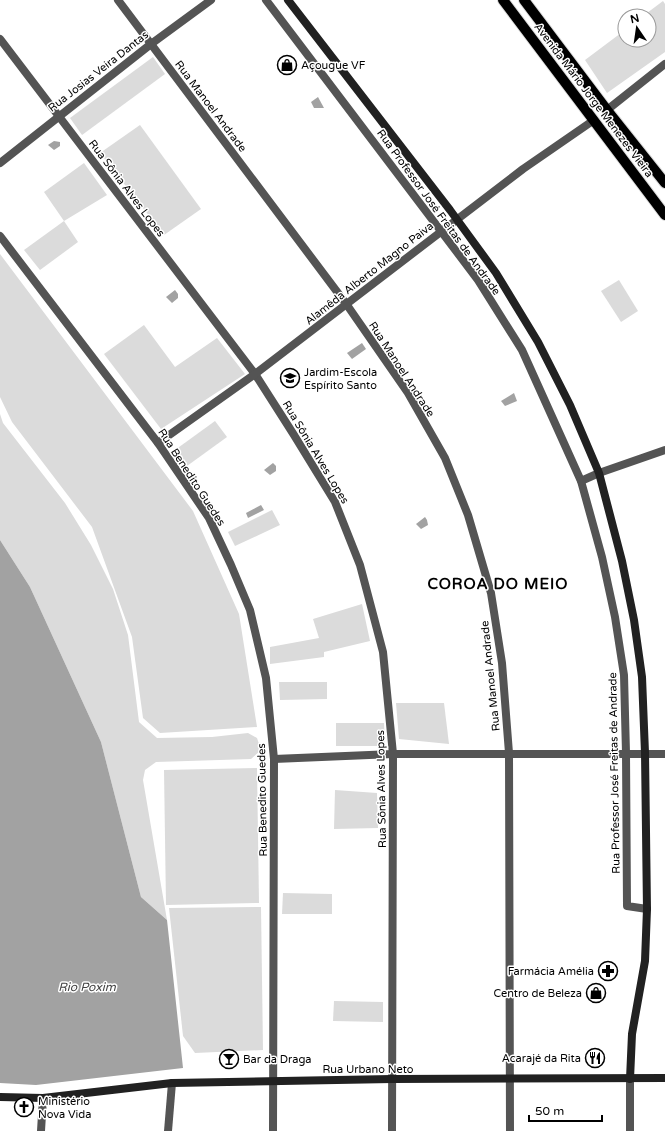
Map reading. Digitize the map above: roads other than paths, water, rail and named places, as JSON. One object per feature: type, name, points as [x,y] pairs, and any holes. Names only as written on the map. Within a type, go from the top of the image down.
[{"type":"main road","name":"Avenida Mário Jorge Menezes Vieira","points":[[503,0],[665,215]]},
{"type":"main road","name":"Avenida Mário Jorge Menezes Vieira","points":[[524,0],[607,110],[665,183]]},
{"type":"main road","points":[[537,44],[542,39],[550,36]]},
{"type":"street","name":"Rua Manoel Andrade","points":[[118,0],[347,304],[408,393],[445,458],[468,515],[491,593],[502,663],[509,753],[510,1131]]},
{"type":"street","name":"Rua Josias Veira Dantas","points":[[0,163],[151,44],[211,0]]},
{"type":"street","name":"Rua Professor José Freitas de Andrade","points":[[266,0],[478,280],[522,350],[581,481],[602,557],[615,617],[624,675],[627,906],[647,909]]},
{"type":"street","name":"Rua Professor José Freitas de Andrade","points":[[288,0],[496,273],[538,342],[570,405],[599,473],[622,561],[634,620],[642,677],[646,753],[647,909],[645,961],[632,1034],[630,1079]]},
{"type":"street","name":"Rua Sônia Alves Lopes","points":[[0,39],[255,374],[335,502],[360,565],[383,652],[393,754],[392,1131]]},
{"type":"street","points":[[607,110],[665,64]]},
{"type":"street","name":"Alamêda Alberto Magno Paiva","points":[[158,443],[255,374],[523,168],[594,120]]},
{"type":"street","name":"Rua Benedito Guedes","points":[[0,236],[158,443],[208,518],[231,565],[250,610],[266,678],[274,759],[274,1131]]},
{"type":"street","points":[[581,481],[599,473],[665,450]]},
{"type":"street","points":[[274,759],[393,754],[665,754]]},
{"type":"street","name":"Rua Urbano Neto","points":[[0,1097],[43,1098],[172,1083],[392,1079],[510,1080],[665,1078]]},
{"type":"street","points":[[630,1079],[630,1131]]},
{"type":"street","points":[[168,1131],[172,1083]]},
{"type":"street","points":[[41,1131],[43,1098]]},
{"type":"water","points":[[318,97],[324,108],[314,108],[311,102]]},
{"type":"water","points":[[54,141],[60,142],[60,146],[54,150],[48,145]]},
{"type":"water","points":[[175,290],[178,294],[178,298],[172,303],[166,297]]},
{"type":"water","points":[[362,343],[366,349],[352,359],[347,353]]},
{"type":"water","points":[[514,393],[517,401],[505,406],[501,401]]},
{"type":"water","points":[[273,463],[276,466],[276,471],[270,475],[264,470]]},
{"type":"water","points":[[261,505],[264,510],[248,518],[246,513]]},
{"type":"water","points":[[425,517],[428,525],[421,529],[416,524]]},
{"type":"water","name":"Rio Poxim","points":[[0,540],[30,587],[101,742],[141,897],[167,920],[183,1068],[36,1085],[0,1083]]},
{"type":"place","name":"Açougue VF","points":[[287,65]]},
{"type":"place","name":"Jardim-Escola Espírito Santo","points":[[290,378]]},
{"type":"place","name":"Farmácia Amélia","points":[[608,971]]},
{"type":"place","name":"Centro de Beleza","points":[[596,993]]},
{"type":"place","name":"Acarajé da Rita","points":[[595,1058]]},
{"type":"place","name":"Bar da Draga","points":[[229,1059]]},
{"type":"place","name":"Ministério Nova Vida","points":[[24,1107]]},
{"type":"district","name":"COROA DO MEIO","points":[[498,584]]}]
